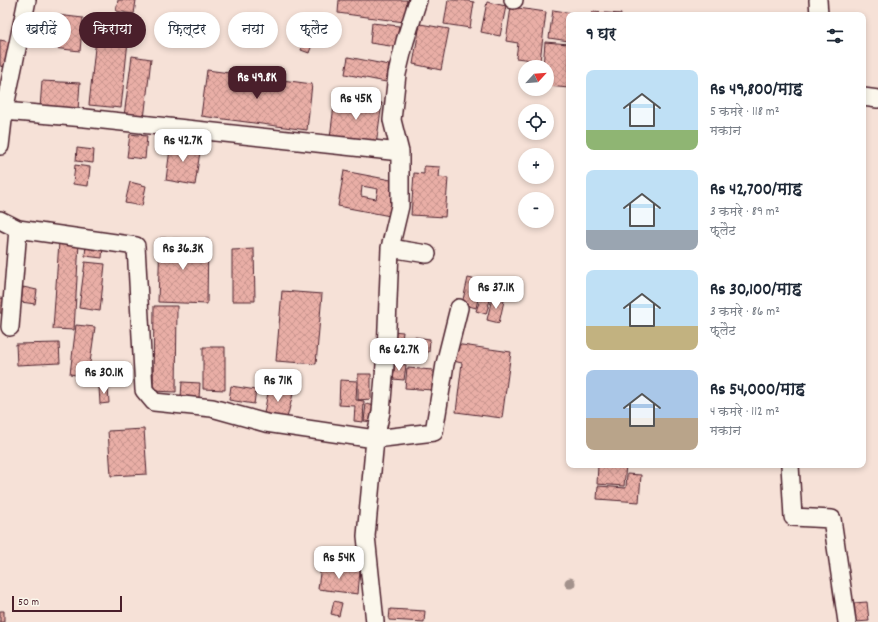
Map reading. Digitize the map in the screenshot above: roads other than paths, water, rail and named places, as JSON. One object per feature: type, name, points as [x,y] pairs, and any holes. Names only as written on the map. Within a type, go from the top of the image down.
[{"type":"street","points":[[0,146],[4,111],[27,0]]},
{"type":"street","points":[[375,622],[366,536],[375,439],[381,412],[386,353],[390,248],[400,206],[400,152],[392,120],[397,74],[405,40],[418,0]]},
{"type":"street","points":[[818,0],[819,12]]},
{"type":"street","points":[[866,97],[878,99]]},
{"type":"street","points":[[4,111],[93,119],[400,152]]},
{"type":"street","points":[[0,220],[18,229],[136,246],[144,390],[154,402],[212,408],[266,423],[375,439],[434,432],[445,364],[459,308]]},
{"type":"street","points":[[10,327],[18,229]]},
{"type":"street","points":[[390,248],[427,254]]},
{"type":"street","points":[[790,468],[793,517],[832,519],[846,622]]}]
